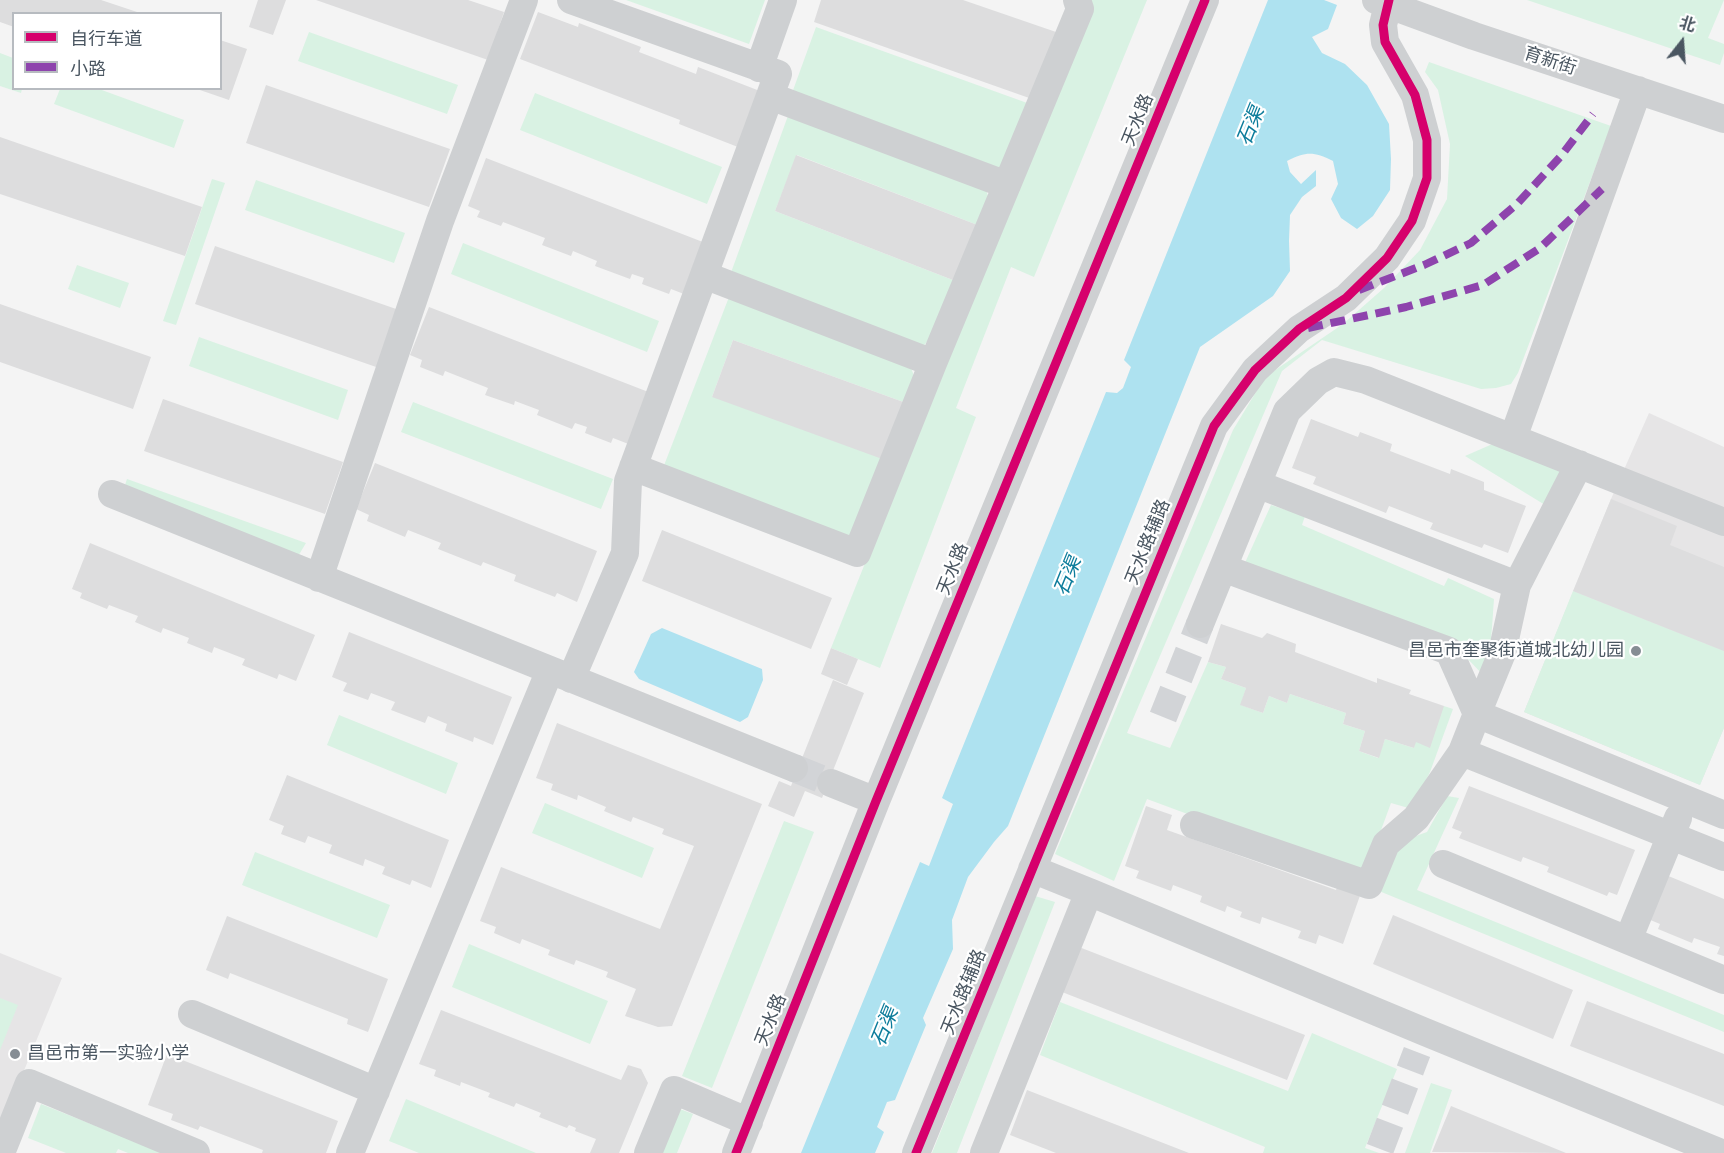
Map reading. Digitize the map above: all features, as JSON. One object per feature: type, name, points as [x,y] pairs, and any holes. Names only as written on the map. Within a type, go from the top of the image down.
[{"type":"street","points":[[319,578],[440,221],[524,0]]},
{"type":"street","points":[[350,1153],[561,674],[625,553],[628,481],[777,74],[571,0]]},
{"type":"street","points":[[759,68],[783,0]]},
{"type":"street","points":[[633,467],[857,553],[1080,9],[1077,0]]},
{"type":"street","name":"天水路","points":[[736,1153],[876,801],[1205,0]]},
{"type":"street","name":"育新街","points":[[1384,1],[1474,36],[1724,119]]},
{"type":"street","name":"天水路辅路","points":[[916,1153],[1214,426],[1255,370],[1299,329],[1346,298],[1387,258],[1412,221],[1427,178],[1427,140],[1414,95],[1385,42],[1384,1]]},
{"type":"street","points":[[1513,438],[1638,90]]},
{"type":"street","points":[[770,96],[1007,185]]},
{"type":"street","points":[[704,275],[933,363]]},
{"type":"street","points":[[1200,624],[1287,411],[1318,381],[1334,372],[1365,380],[1724,522]]},
{"type":"street","points":[[1194,825],[1369,885],[1386,844],[1416,818],[1462,752],[1502,653],[1517,585],[1579,464]]},
{"type":"street","points":[[1257,484],[1517,585]]},
{"type":"street","points":[[112,494],[794,768]]},
{"type":"street","points":[[1223,568],[1449,651],[1477,714],[1724,815]]},
{"type":"street","points":[[1462,752],[1724,857]]},
{"type":"street","points":[[831,783],[876,801]]},
{"type":"street","points":[[1628,940],[1686,799]]},
{"type":"street","points":[[1443,864],[1724,980]]},
{"type":"street","points":[[1032,869],[1089,892],[1421,1042],[1721,1153]]},
{"type":"street","points":[[984,1153],[1089,892]]},
{"type":"street","points":[[192,1014],[376,1091]]},
{"type":"street","points":[[1,1153],[29,1083],[196,1153]]},
{"type":"street","points":[[648,1153],[674,1090],[749,1122]]},
{"type":"shaded area","name":"昌邑市奎聚街道城北幼儿园","points":[[1649,413],[1724,447],[1724,728],[1700,785],[1524,712],[1611,499]]},
{"type":"shaded area","name":"昌邑市第一实验小学","points":[[0,953],[62,978],[0,1129]]},
{"type":"green space","points":[[626,0],[765,0],[749,44]]},
{"type":"green space","points":[[1091,0],[1147,0],[1034,277],[1011,267],[956,408],[976,417],[880,668],[831,648]]},
{"type":"green space","points":[[1527,0],[1724,0],[1708,38],[1724,44],[1724,53],[1720,65]]},
{"type":"green space","points":[[816,27],[1030,104],[1006,166],[994,169],[792,93]]},
{"type":"green space","points":[[309,32],[458,85],[447,114],[298,61]]},
{"type":"green space","points":[[0,53],[12,58],[12,90],[0,86]]},
{"type":"green space","points":[[1429,62],[1611,126],[1518,373],[1511,384],[1481,389],[1322,340],[1282,371],[1127,733],[1170,748],[1208,662],[1226,667],[1221,679],[1246,688],[1241,705],[1263,713],[1269,696],[1287,703],[1290,694],[1346,713],[1343,724],[1365,731],[1359,751],[1378,758],[1385,739],[1414,748],[1415,739],[1444,706],[1453,709],[1430,772],[1412,809],[1391,803],[1363,879],[1147,799],[1114,881],[1055,854],[1233,430],[1265,377],[1343,324],[1384,288],[1420,250],[1447,199],[1450,144],[1438,90],[1425,72]]},
{"type":"green space","points":[[60,90],[102,90],[184,120],[174,148],[54,104]]},
{"type":"green space","points":[[535,93],[722,167],[707,204],[520,130]]},
{"type":"green space","points":[[789,113],[984,183],[991,206],[949,312],[920,351],[729,278]],"holes":[[[797,155],[980,226],[958,282],[775,211]]]},
{"type":"green space","points":[[212,179],[225,183],[176,325],[163,321]]},
{"type":"green space","points":[[256,180],[405,233],[394,263],[245,210]]},
{"type":"green space","points":[[463,243],[659,321],[647,352],[451,274]]},
{"type":"green space","points":[[77,265],[129,283],[120,308],[68,289]]},
{"type":"green space","points":[[729,297],[911,368],[916,381],[859,533],[844,538],[663,468]],"holes":[[[733,340],[906,403],[712,397]]]},
{"type":"green space","points":[[199,337],[348,390],[338,420],[189,366]]},
{"type":"green space","points":[[413,402],[613,479],[601,509],[401,432]]},
{"type":"green space","points":[[1497,442],[1560,466],[1562,477],[1550,508],[1465,456]]},
{"type":"green space","points":[[127,479],[306,543],[297,558],[123,491]]},
{"type":"green space","points":[[1271,505],[1305,516],[1302,525],[1444,586],[1448,578],[1494,599],[1490,647],[1483,675],[1466,657],[1244,565]]},
{"type":"green space","points":[[1573,591],[1724,651],[1724,728],[1700,785],[1524,712]]},
{"type":"green space","points":[[339,715],[458,763],[446,794],[327,745]]},
{"type":"green space","points":[[1447,796],[1459,798],[1417,890],[1724,1015],[1724,1032],[1379,891],[1399,842],[1427,832]]},
{"type":"green space","points":[[545,803],[654,848],[642,878],[532,833]]},
{"type":"green space","points":[[784,821],[814,832],[712,1088],[682,1076]]},
{"type":"green space","points":[[255,852],[390,905],[377,938],[242,885]]},
{"type":"green space","points":[[1035,896],[1055,902],[957,1153],[932,1153]]},
{"type":"green space","points":[[469,944],[608,1001],[590,1044],[452,987]]},
{"type":"green space","points":[[0,998],[18,1005],[0,1050]]},
{"type":"green space","points":[[1060,1002],[1288,1091],[1312,1033],[1397,1069],[1365,1148],[1379,1153],[1263,1153],[1265,1147],[1040,1055]]},
{"type":"green space","points":[[1431,1083],[1452,1090],[1430,1153],[1405,1153]]},
{"type":"green space","points":[[406,1099],[536,1153],[419,1153],[389,1141]]},
{"type":"green space","points":[[41,1104],[164,1153],[128,1153],[118,1149],[116,1153],[66,1153],[28,1138]]},
{"type":"green space","points":[[680,1109],[693,1114],[677,1153],[662,1153]]},
{"type":"water","name":"石渠","points":[[1268,0],[1324,0],[1337,5],[1328,29],[1312,37],[1322,53],[1345,64],[1367,85],[1389,124],[1390,190],[1373,216],[1357,229],[1341,218],[1331,199],[1338,184],[1333,161],[1310,154],[1287,161],[1290,172],[1301,184],[1316,170],[1316,186],[1302,197],[1290,215],[1290,271],[1273,296],[1200,347],[1008,826],[968,877],[952,920],[953,949],[923,1018],[926,1025],[895,1100],[887,1102],[877,1127],[884,1132],[875,1153],[801,1153],[920,862],[929,866],[953,804],[942,798],[1106,392],[1117,393],[1123,388],[1131,367],[1124,360]]},
{"type":"water","points":[[662,628],[762,669],[763,680],[748,717],[740,722],[639,679],[634,672],[651,634]]},
{"type":"building","points":[[0,0],[101,0],[137,12],[12,12],[12,26],[0,22]]},
{"type":"building","points":[[258,0],[286,0],[273,35],[249,27]]},
{"type":"building","points":[[316,0],[468,0],[504,12],[488,60]]},
{"type":"building","points":[[821,0],[963,0],[1056,32],[1032,99],[814,22]]},
{"type":"building","points":[[538,12],[578,27],[579,23],[641,47],[639,52],[696,74],[698,67],[765,93],[743,149],[679,124],[680,120],[520,59]]},
{"type":"building","points":[[222,41],[247,49],[229,100],[200,90],[222,90]]},
{"type":"building","points":[[266,85],[450,149],[429,207],[246,143]]},
{"type":"building","points":[[0,137],[202,207],[185,256],[0,194]]},
{"type":"building","points":[[796,155],[980,226],[958,282],[775,211]]},
{"type":"building","points":[[486,158],[708,244],[689,296],[671,289],[669,294],[642,284],[644,278],[632,274],[630,279],[595,266],[597,261],[573,251],[571,256],[542,245],[545,238],[503,222],[501,226],[477,217],[480,211],[468,206]]},
{"type":"building","points":[[215,246],[399,310],[379,368],[195,304]]},
{"type":"building","points":[[0,304],[151,357],[133,409],[0,362]]},
{"type":"building","points":[[429,307],[651,393],[631,445],[613,438],[611,443],[585,433],[587,427],[575,423],[572,429],[537,415],[539,410],[515,401],[514,405],[485,395],[488,388],[445,371],[443,376],[420,367],[422,360],[410,355]]},
{"type":"building","points":[[733,340],[906,403],[885,460],[712,397]]},
{"type":"building","points":[[163,399],[343,462],[325,514],[144,451]]},
{"type":"building","points":[[1311,419],[1358,437],[1360,432],[1392,444],[1390,451],[1450,474],[1451,469],[1484,482],[1484,490],[1526,506],[1508,553],[1484,544],[1482,548],[1430,529],[1433,523],[1389,506],[1386,513],[1313,484],[1316,477],[1292,468]]},
{"type":"building","points":[[375,463],[597,551],[577,602],[557,593],[555,597],[514,581],[516,575],[483,562],[481,566],[438,549],[441,543],[408,530],[405,537],[367,521],[369,515],[356,509]]},
{"type":"building","points":[[1611,499],[1677,526],[1670,545],[1724,567],[1724,651],[1573,591]]},
{"type":"building","points":[[662,530],[832,598],[811,649],[642,581]]},
{"type":"building","points":[[90,543],[315,635],[296,681],[279,674],[277,679],[242,665],[245,659],[214,647],[212,653],[187,643],[189,638],[163,628],[161,633],[135,622],[138,616],[109,605],[107,609],[80,598],[82,593],[72,589]]},
{"type":"building","points":[[1221,624],[1262,638],[1267,633],[1296,644],[1295,652],[1377,683],[1377,678],[1411,690],[1409,694],[1444,706],[1430,748],[1416,742],[1414,748],[1385,739],[1379,758],[1359,751],[1365,731],[1343,724],[1346,713],[1290,694],[1287,703],[1269,696],[1263,713],[1240,705],[1246,688],[1221,679],[1226,667],[1208,662]]},
{"type":"building","points":[[349,632],[512,697],[493,745],[474,737],[473,742],[445,731],[447,724],[428,716],[425,723],[391,710],[395,702],[371,693],[368,700],[343,691],[347,683],[332,677]]},
{"type":"building","points":[[831,648],[858,659],[847,685],[821,674]]},
{"type":"building","points":[[833,680],[864,693],[822,798],[805,791],[794,817],[768,806],[779,781],[791,786]]},
{"type":"building","points":[[557,723],[762,804],[672,1026],[658,1027],[625,1016],[636,989],[606,977],[608,972],[576,960],[574,965],[548,955],[550,950],[522,939],[520,944],[494,933],[496,927],[480,921],[501,867],[660,929],[694,846],[662,834],[664,829],[633,817],[631,822],[604,811],[606,807],[578,795],[577,800],[551,790],[553,784],[536,778]]},
{"type":"building","points":[[287,775],[449,840],[431,888],[412,880],[410,885],[382,874],[385,867],[365,859],[363,866],[329,853],[332,845],[308,836],[305,843],[281,834],[284,826],[269,820]]},
{"type":"building","points":[[1469,786],[1635,850],[1617,895],[1609,892],[1607,896],[1547,872],[1549,867],[1523,857],[1521,862],[1459,838],[1462,832],[1452,828]]},
{"type":"building","points":[[1146,806],[1172,815],[1167,830],[1336,890],[1340,879],[1363,887],[1343,944],[1319,935],[1316,944],[1298,938],[1301,931],[1262,917],[1260,924],[1240,917],[1242,912],[1227,906],[1225,912],[1200,902],[1202,896],[1173,885],[1171,891],[1136,878],[1139,871],[1125,866]]},
{"type":"building","points":[[1666,875],[1724,899],[1724,956],[1717,954],[1720,947],[1694,938],[1692,943],[1658,929],[1660,924],[1648,919]]},
{"type":"building","points":[[1393,915],[1573,990],[1553,1039],[1373,964]]},
{"type":"building","points":[[227,916],[388,979],[368,1032],[347,1024],[348,1019],[230,973],[228,979],[206,970]]},
{"type":"building","points":[[1079,947],[1305,1035],[1287,1080],[1062,992]]},
{"type":"building","points":[[1587,1001],[1724,1054],[1724,1106],[1570,1046]]},
{"type":"building","points":[[441,1010],[621,1080],[628,1065],[641,1069],[648,1083],[619,1153],[590,1153],[596,1139],[575,1131],[576,1128],[569,1125],[567,1128],[539,1117],[541,1113],[516,1103],[514,1107],[488,1097],[490,1093],[461,1082],[460,1086],[434,1076],[436,1070],[419,1064]]},
{"type":"building","points":[[167,1054],[338,1121],[326,1153],[262,1153],[263,1150],[200,1126],[198,1130],[171,1120],[173,1114],[148,1105]]},
{"type":"building","points":[[1027,1090],[1189,1153],[1056,1153],[1010,1135]]},
{"type":"building","points":[[1451,1106],[1566,1153],[1432,1152]]},
{"type":"tunnel","points":[[1163,717],[1200,624]]},
{"type":"tunnel","points":[[794,768],[831,783]]},
{"type":"tunnel","points":[[1380,1149],[1417,1052]]},
{"type":"marked path","points":[[1359,290],[1424,265],[1471,243],[1517,204],[1561,156],[1593,114]]},
{"type":"marked path","points":[[1308,328],[1406,307],[1483,285],[1540,248],[1602,189]]},
{"type":"cycle path","points":[[736,1153],[876,801],[1205,0]]},
{"type":"cycle path","points":[[916,1153],[1214,426],[1255,370],[1299,329],[1346,298],[1387,258],[1412,221],[1427,178],[1427,140],[1415,95],[1385,42],[1383,25],[1389,0]]},
{"type":"place","name":"昌邑市奎聚街道城北幼儿园","points":[[1636,651]]},
{"type":"place","name":"昌邑市第一实验小学","points":[[15,1054]]}]
